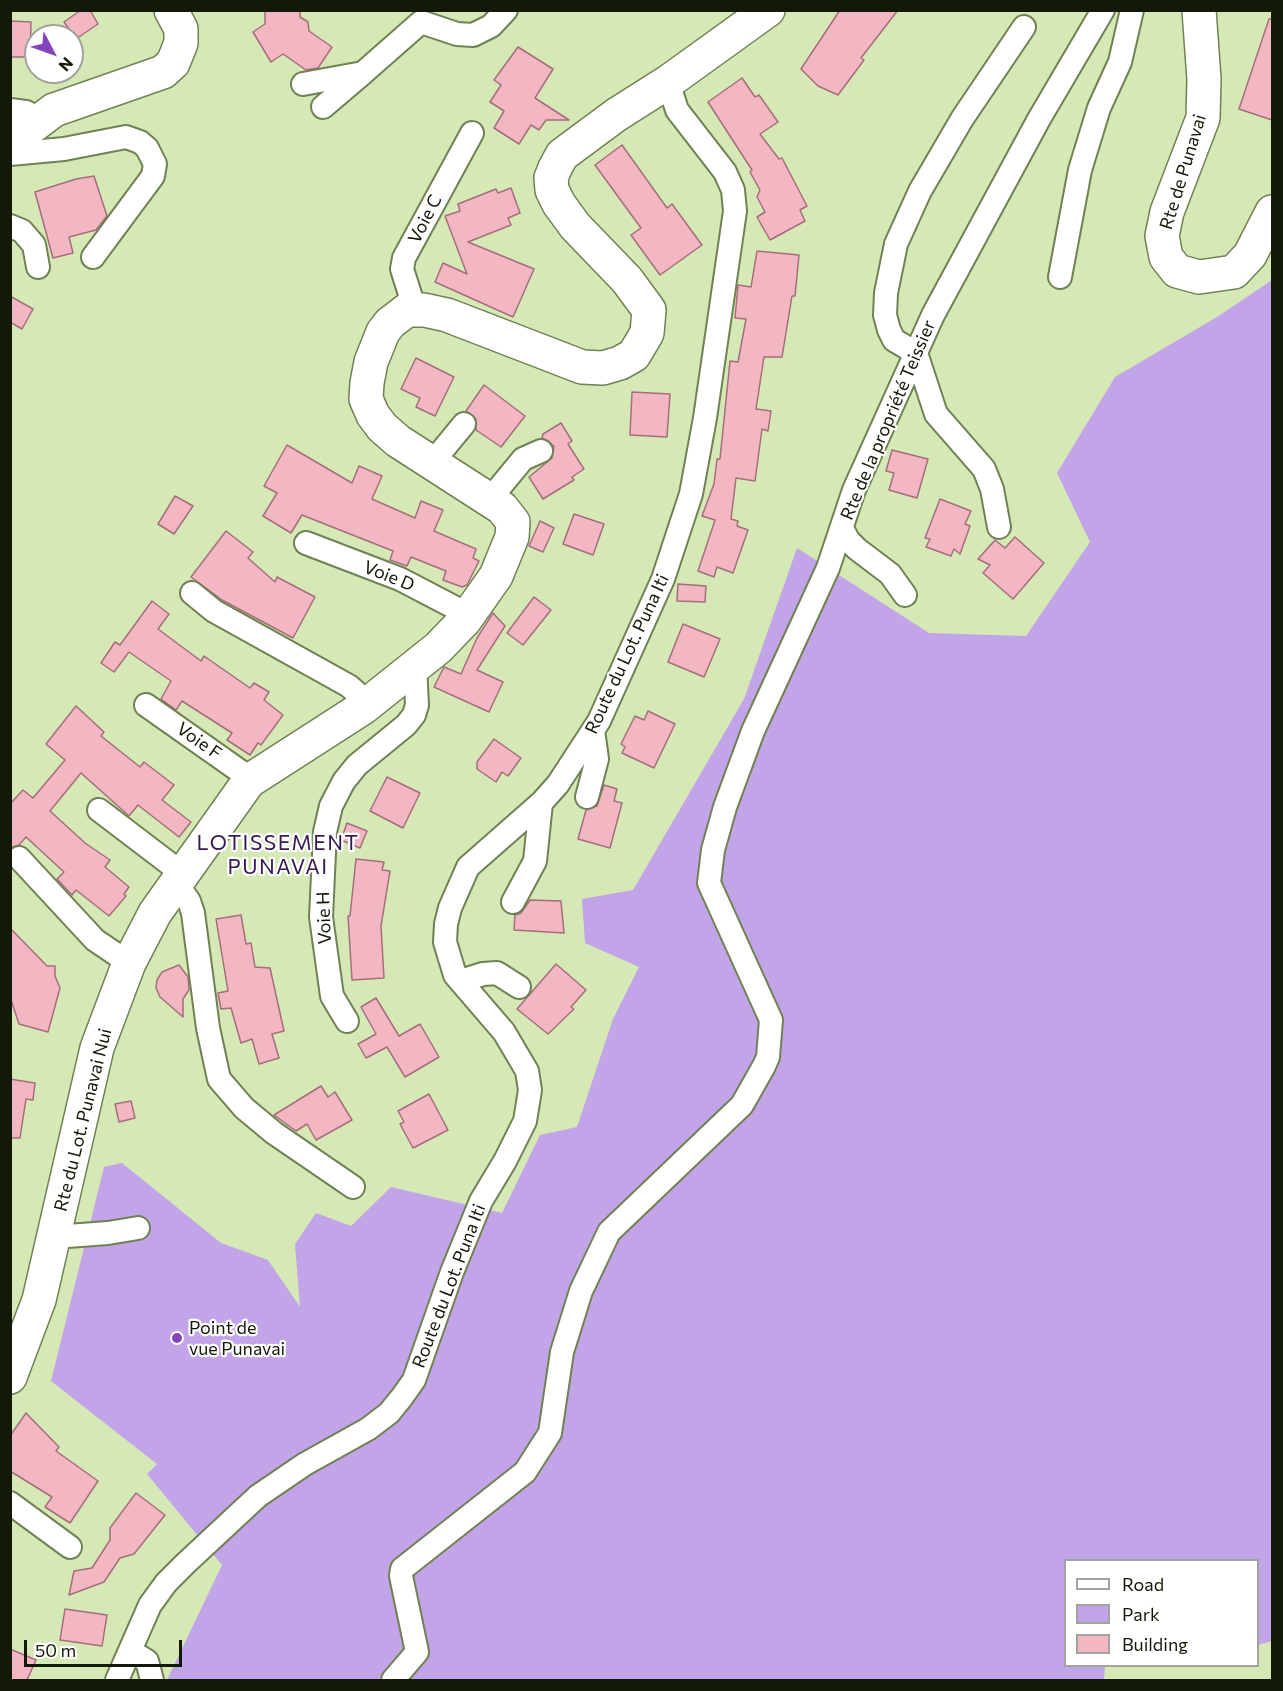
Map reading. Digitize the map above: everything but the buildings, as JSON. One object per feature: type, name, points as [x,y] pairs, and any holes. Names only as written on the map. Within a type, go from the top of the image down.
[{"type":"main road","points":[[10,143],[54,110],[163,72],[173,63],[181,43],[181,29],[171,10]]},
{"type":"main road","points":[[415,310],[447,315],[582,367],[603,368],[620,363],[634,355],[647,333],[649,310],[627,280],[575,226],[552,190],[551,178],[562,155],[768,10]]},
{"type":"main road","name":"Rte de Punavai","points":[[1199,10],[1203,67],[1203,118],[1167,212],[1162,236],[1166,257],[1177,271],[1199,277],[1234,272],[1250,255],[1272,212]]},
{"type":"main road","name":"Rte du Lot. Punavai Nui","points":[[10,1377],[32,1321],[54,1237],[96,1050],[129,963],[155,913],[251,779],[368,703],[438,648],[469,615],[496,576],[512,537],[513,522],[502,508],[431,464],[382,427],[366,399],[371,362],[383,332],[399,315],[407,310],[415,310]]},
{"type":"street","points":[[323,107],[421,22],[457,34],[473,35],[491,26],[506,10]]},
{"type":"street","name":"Rte de la propriété Teissier","points":[[393,1680],[417,1652],[401,1576],[402,1569],[525,1472],[550,1433],[562,1352],[581,1291],[609,1232],[742,1105],[768,1057],[771,1020],[710,883],[713,850],[735,778],[753,731],[808,615],[842,528],[854,490],[933,315],[1039,119],[1103,10]]},
{"type":"street","points":[[1060,278],[1080,170],[1100,108],[1120,62],[1132,10]]},
{"type":"street","points":[[999,527],[992,489],[984,469],[936,414],[916,353],[894,340],[885,315],[889,269],[896,244],[920,191],[962,119],[1024,27]]},
{"type":"street","points":[[303,84],[363,73]]},
{"type":"street","name":"Route du Lot. Puna Iti","points":[[117,1680],[150,1605],[166,1583],[258,1496],[305,1464],[368,1429],[389,1413],[414,1380],[452,1272],[481,1201],[519,1136],[529,1105],[527,1071],[504,1032],[461,981],[448,959],[445,942],[450,908],[473,860],[524,821],[541,803],[558,784],[593,730],[627,663],[663,579],[691,494],[705,418],[735,211],[733,190],[725,172],[677,110],[668,82]]},
{"type":"street","points":[[10,110],[26,112],[41,120]]},
{"type":"street","name":"Voie C","points":[[415,310],[402,269],[404,258],[472,133]]},
{"type":"street","points":[[10,154],[64,150],[126,137],[140,142],[147,148],[155,164],[153,177],[93,256]]},
{"type":"street","points":[[10,226],[22,231],[34,245],[38,267]]},
{"type":"street","points":[[431,464],[464,424]]},
{"type":"street","points":[[490,499],[524,459],[541,451]]},
{"type":"street","points":[[842,528],[856,549],[890,574],[905,595]]},
{"type":"street","name":"Voie D","points":[[306,543],[400,579],[469,615]]},
{"type":"street","points":[[192,593],[214,611],[348,686],[368,703]]},
{"type":"street","name":"Voie H","points":[[347,1020],[332,996],[321,917],[325,832],[331,806],[344,781],[357,765],[406,725],[414,715],[417,705],[415,666]]},
{"type":"street","name":"Voie F","points":[[146,705],[251,779]]},
{"type":"street","points":[[587,797],[597,759],[593,730]]},
{"type":"street","points":[[513,903],[535,861],[541,803]]},
{"type":"street","points":[[99,810],[180,879],[194,913],[208,1028],[219,1079],[244,1108],[274,1133],[353,1187]]},
{"type":"street","points":[[19,858],[95,940],[129,963]]},
{"type":"street","points":[[461,981],[483,974],[497,973],[519,987]]},
{"type":"street","points":[[54,1237],[138,1228]]},
{"type":"street","points":[[10,1503],[70,1547]]},
{"type":"street","points":[[131,1651],[147,1661],[152,1680]]},
{"type":"green space","points":[[1272,280],[1272,1641],[1259,1645],[1259,1559],[1064,1559],[1064,1667],[1105,1667],[1104,1680],[167,1680],[222,1565],[147,1474],[157,1464],[51,1381],[104,1167],[122,1163],[221,1243],[268,1260],[300,1307],[295,1244],[316,1213],[351,1226],[391,1187],[502,1213],[540,1135],[577,1127],[613,1019],[639,967],[585,943],[582,899],[633,890],[744,699],[797,548],[929,633],[1026,636],[1090,542],[1057,473],[1115,377],[1217,317]]},
{"type":"place","name":"Point de vue Punavai","points":[[177,1338]]},
{"type":"district","name":"LOTISSEMENT PUNAVAI","points":[[278,855]]}]
